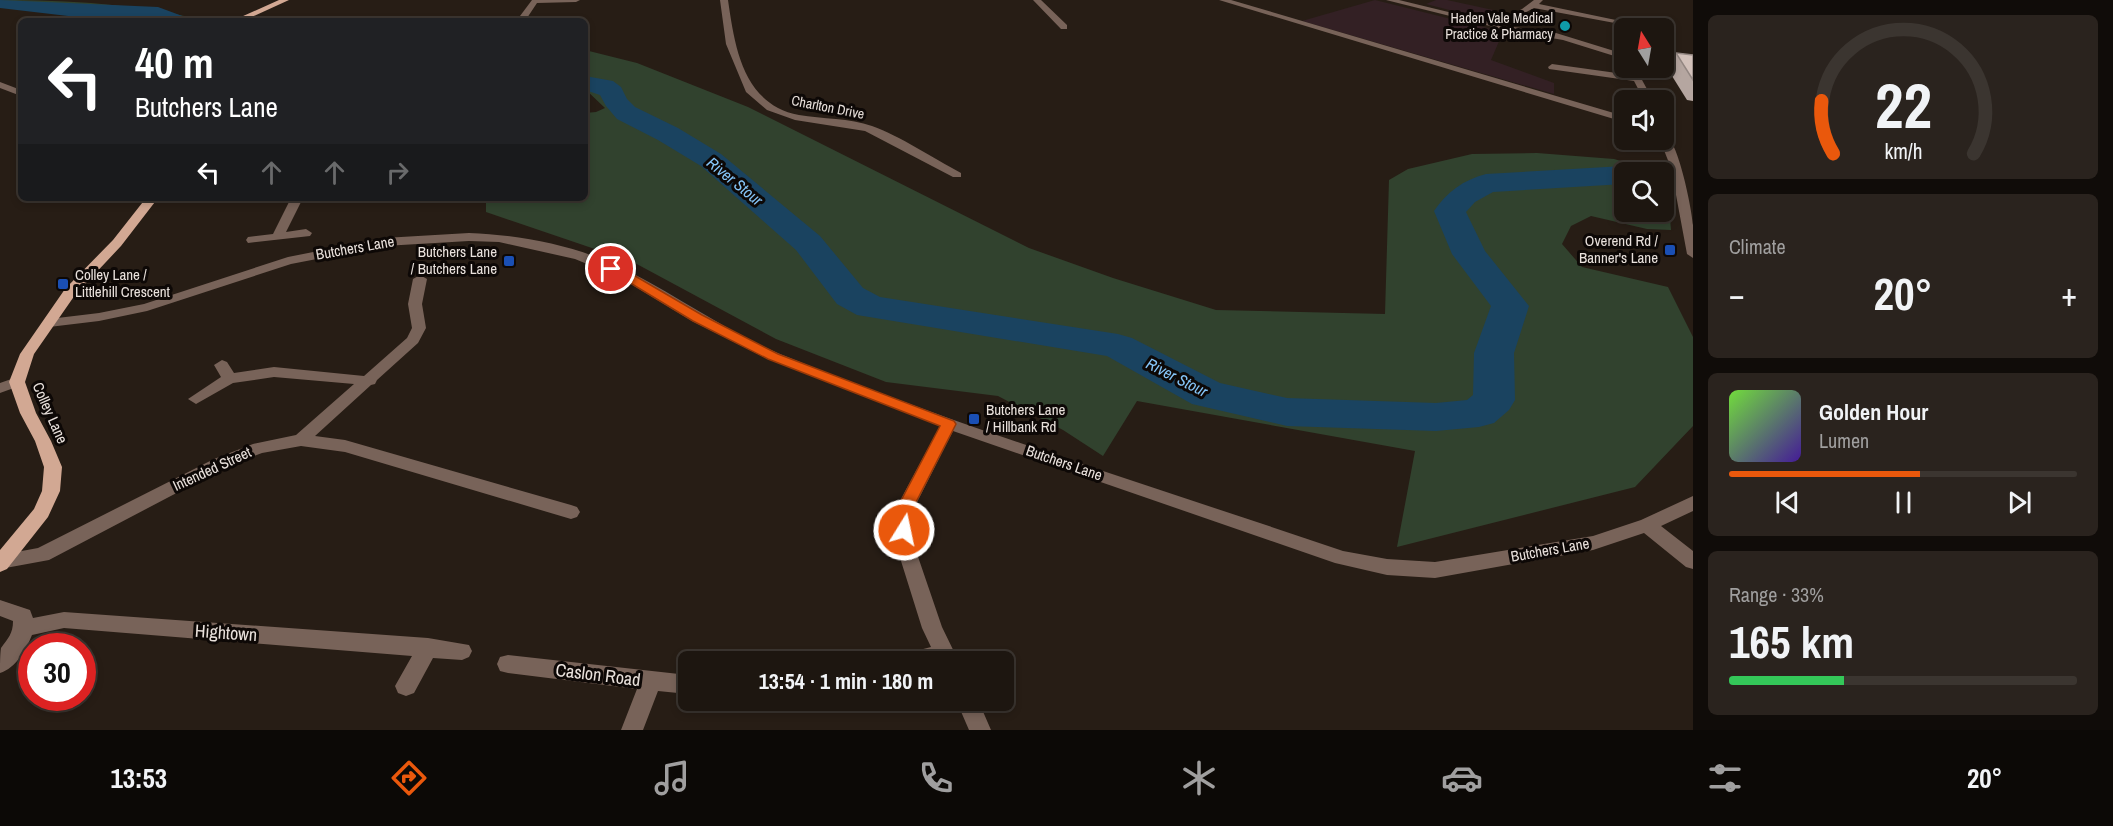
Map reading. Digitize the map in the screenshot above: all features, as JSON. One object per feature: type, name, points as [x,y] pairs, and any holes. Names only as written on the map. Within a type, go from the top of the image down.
[{"type":"main road","points":[[243,18],[285,0]]},
{"type":"main road","name":"Colley Lane","points":[[1,563],[42,512],[51,491],[53,467],[43,441],[28,413],[17,382],[27,354],[70,292],[117,243],[150,201]]},
{"type":"street","points":[[524,16],[536,1],[576,0]]},
{"type":"street","name":"Charlton Drive","points":[[724,0],[730,44],[751,92],[770,108],[795,117],[868,128],[957,175]]},
{"type":"street","points":[[1037,0],[1064,27]]},
{"type":"street","points":[[1222,0],[1614,116]]},
{"type":"street","points":[[1390,0],[1461,17],[1528,25],[1614,55]]},
{"type":"street","points":[[1501,22],[1525,11],[1535,2],[1614,20]]},
{"type":"street","points":[[1517,30],[1530,29],[1524,19],[1525,11]]},
{"type":"street","points":[[1501,22],[1517,30],[1566,38]]},
{"type":"street","points":[[1674,62],[1689,64],[1687,57],[1693,54]]},
{"type":"street","points":[[1581,60],[1584,71]]},
{"type":"street","points":[[1552,67],[1638,79],[1643,90]]},
{"type":"street","points":[[3,88],[18,92]]},
{"type":"street","points":[[1669,150],[1676,168],[1693,254]]},
{"type":"street","points":[[277,237],[295,201]]},
{"type":"street","points":[[252,240],[306,233]]},
{"type":"street","name":"Butchers Lane","points":[[49,323],[99,317],[147,307],[272,266],[329,251],[439,237],[499,238],[542,246],[589,260],[626,275],[698,318],[773,357],[949,424],[1342,558],[1387,567],[1435,570],[1593,543],[1647,525],[1693,503]]},
{"type":"street","points":[[302,440],[413,340],[419,328],[415,304],[420,279]]},
{"type":"street","points":[[196,399],[225,372],[274,372],[370,381]]},
{"type":"street","points":[[0,388],[17,382]]},
{"type":"street","points":[[944,651],[932,628],[905,545],[902,514],[949,424]]},
{"type":"street","name":"Intended Street","points":[[1,563],[35,557],[51,551],[220,463],[259,448],[302,440],[345,446],[571,512]]},
{"type":"street","points":[[1647,525],[1693,562]]},
{"type":"street","points":[[0,608],[23,616],[25,628],[18,645],[0,664]]},
{"type":"street","name":"Hightown","points":[[25,628],[64,620],[462,651]]},
{"type":"street","points":[[406,686],[428,648]]},
{"type":"street","name":"Caslon Road","points":[[508,664],[678,684]]},
{"type":"street","points":[[632,730],[650,682]]},
{"type":"street","points":[[972,711],[980,730]]},
{"type":"shaded area","points":[[1375,0],[1503,32],[1491,60],[1554,83],[1554,94],[1302,21]]},
{"type":"shaded area","points":[[1436,0],[1447,0],[1507,13],[1493,16],[1465,14],[1426,4]]},
{"type":"green space","points":[[0,0],[104,4],[194,18],[80,13],[0,5]]},
{"type":"green space","points":[[588,51],[637,63],[748,107],[1029,248],[1113,278],[1216,310],[1385,314],[1389,180],[1408,169],[1472,154],[1537,153],[1614,159],[1625,162],[1614,162],[1614,221],[1591,216],[1571,226],[1562,244],[1582,267],[1668,287],[1693,337],[1693,426],[1635,487],[1397,547],[1415,451],[1137,401],[1103,456],[1063,430],[998,396],[886,382],[776,339],[633,262],[486,212],[486,201],[588,201],[588,113],[605,108],[588,92]]},
{"type":"green space","points":[[1617,222],[1670,222],[1671,230],[1647,229]]},
{"type":"building","points":[[1676,53],[1693,55],[1693,80]]},
{"type":"waterway","name":"River Stour","points":[[0,2],[68,10],[158,13],[170,18]]},
{"type":"waterway","name":"River Stour","points":[[588,83],[604,86],[612,92],[615,101],[626,113],[668,134],[711,160],[808,243],[850,296],[870,307],[1118,346],[1207,394],[1287,412],[1436,417],[1479,413],[1494,400],[1494,353],[1510,306],[1469,254],[1450,211],[1464,195],[1486,183],[1614,176]]},
{"type":"place","name":"Haden Vale Medical Practice & Pharmacy","points":[[1565,26]]},
{"type":"place","name":"Overend Rd / Banner's Lane","points":[[1670,250]]},
{"type":"place","name":"Butchers Lane / Butchers Lane","points":[[509,261]]},
{"type":"place","name":"Colley Lane / Littlehill Crescent","points":[[63,284]]},
{"type":"place","name":"Butchers Lane / Hillbank Rd","points":[[974,419]]},
{"type":"route","points":[[611,269],[626,275],[698,318],[773,357],[949,424],[902,514],[904,530]]}]
